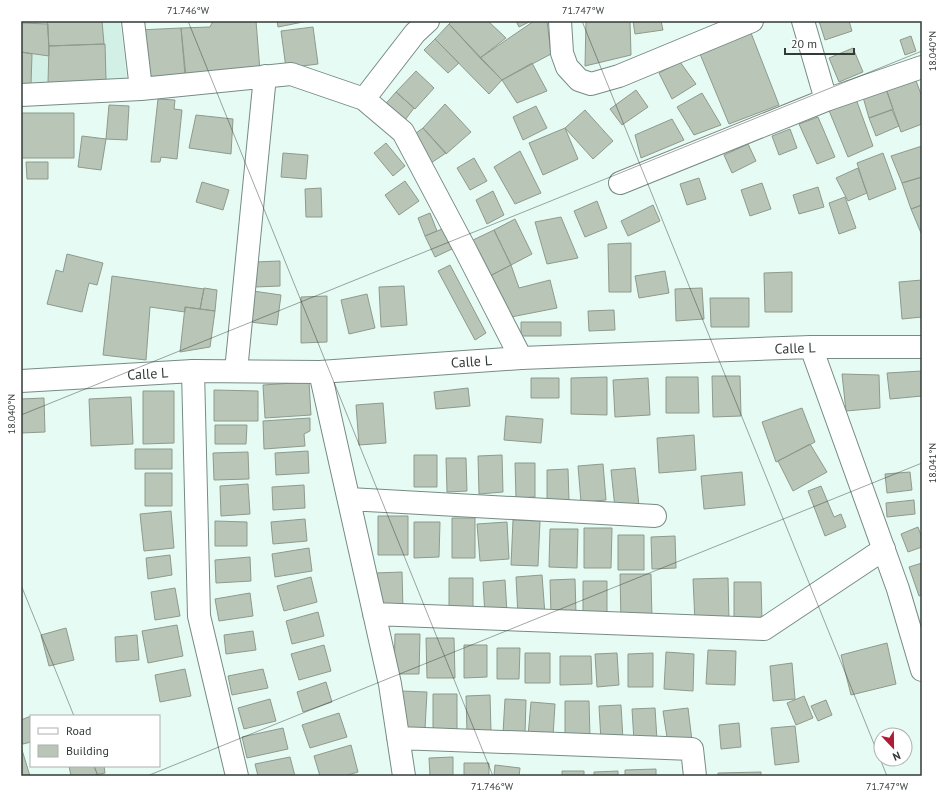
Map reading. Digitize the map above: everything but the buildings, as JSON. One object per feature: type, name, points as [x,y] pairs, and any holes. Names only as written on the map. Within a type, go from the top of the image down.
[{"type":"street","points":[[133,21],[141,89]]},
{"type":"street","points":[[364,99],[415,33],[428,21]]},
{"type":"street","points":[[560,21],[562,53],[567,67],[579,80],[592,84],[619,76],[752,21]]},
{"type":"street","points":[[803,21],[826,100]]},
{"type":"street","points":[[620,183],[826,100],[922,67]]},
{"type":"street","points":[[21,96],[141,89],[291,74],[364,99],[403,132],[466,249],[521,358]]},
{"type":"street","points":[[236,371],[264,76]]},
{"type":"street","name":"Calle L","points":[[21,382],[193,371],[320,372],[521,358],[811,348],[922,347]]},
{"type":"street","points":[[811,348],[898,589],[922,670]]},
{"type":"street","points":[[193,371],[199,616],[237,776]]},
{"type":"street","points":[[320,372],[390,684],[404,776]]},
{"type":"street","points":[[348,499],[655,516]]},
{"type":"street","points":[[374,614],[764,629],[884,549]]},
{"type":"street","points":[[398,738],[692,749],[694,776]]},
{"type":"shaded area","points":[[21,21],[120,21],[127,78],[21,85]]}]
